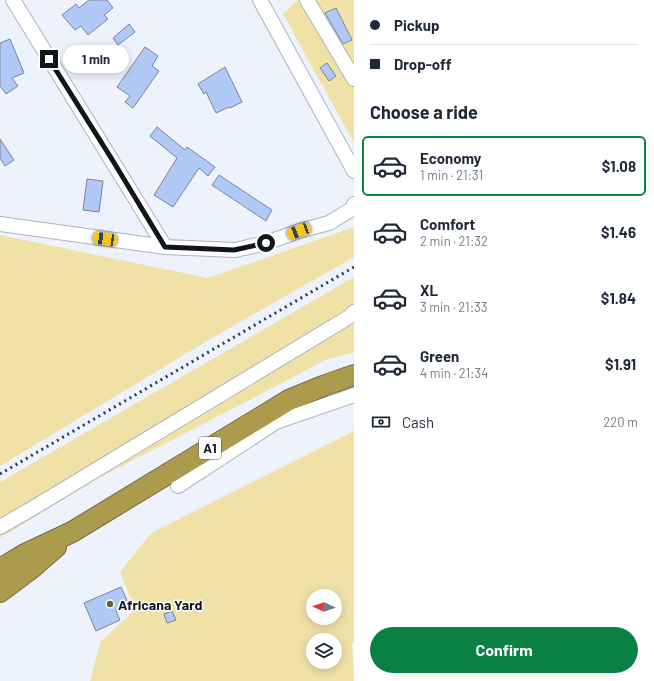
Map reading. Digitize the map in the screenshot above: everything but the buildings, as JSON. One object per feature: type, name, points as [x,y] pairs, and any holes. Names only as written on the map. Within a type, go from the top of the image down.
[{"type":"highway","name":"A1","points":[[0,569],[25,554],[72,532],[289,400],[354,375]]},
{"type":"highway","name":"A1","points":[[0,592],[32,568],[72,532]]},
{"type":"street","points":[[13,0],[165,247]]},
{"type":"street","points":[[260,0],[354,171]]},
{"type":"street","points":[[306,0],[354,79]]},
{"type":"street","points":[[0,224],[165,247],[234,250],[266,243],[299,231],[328,223],[352,210],[354,204]]},
{"type":"street","points":[[0,527],[335,326],[354,312]]},
{"type":"street","points":[[178,486],[276,422],[354,395]]},
{"type":"shaded area","points":[[297,0],[354,0],[354,143],[283,14]]},
{"type":"shaded area","points":[[354,227],[354,257],[212,338],[0,466],[0,235],[208,278]]},
{"type":"shaded area","points":[[354,277],[354,352],[326,360],[97,479],[0,538],[0,482]]},
{"type":"shaded area","points":[[354,431],[354,641],[352,643],[354,681],[90,681],[101,641],[135,610],[120,572],[151,533]]},
{"type":"railway","points":[[0,474],[354,267]]},
{"type":"place","name":"Africana Yard","points":[[110,604]]},
{"type":"route","points":[[49,59],[64,86],[113,161],[165,247],[234,250],[266,243]]}]
